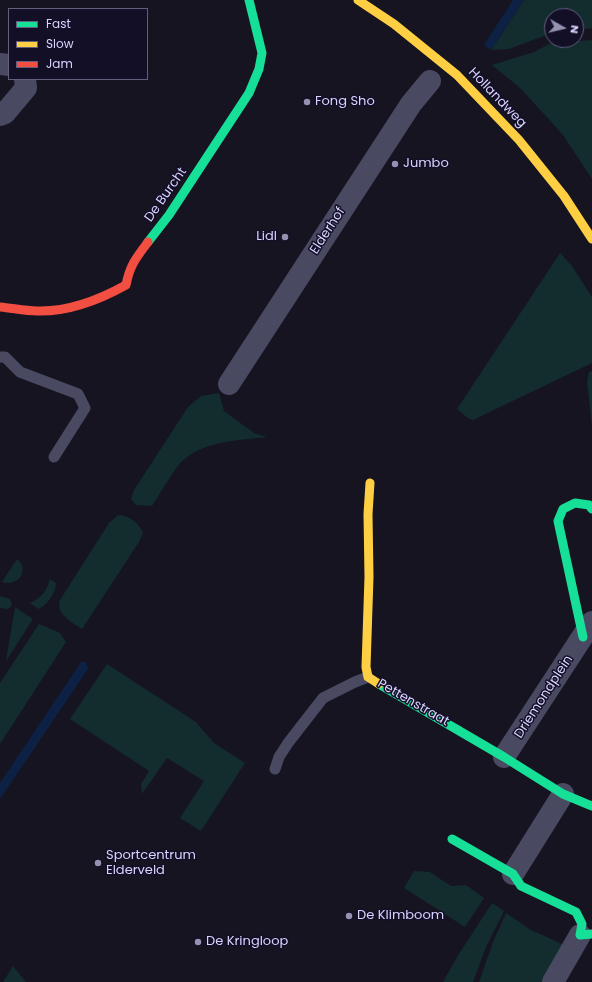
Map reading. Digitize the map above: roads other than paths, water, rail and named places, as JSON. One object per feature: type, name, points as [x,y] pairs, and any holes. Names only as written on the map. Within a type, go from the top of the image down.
[{"type":"street","name":"De Burcht","points":[[0,307],[38,311],[70,307],[108,295],[126,285],[129,271],[134,260],[169,215],[249,93],[262,53],[249,0]]},
{"type":"street","name":"Hollandweg","points":[[358,0],[394,24],[456,75],[519,140],[564,196],[592,239]]},
{"type":"street","points":[[0,115],[5,114],[26,88],[25,80]]},
{"type":"street","name":"Elderhof","points":[[229,384],[407,110],[430,81]]},
{"type":"street","name":"Pettenstraat","points":[[370,483],[368,514],[369,577],[366,667],[368,677],[504,757],[563,794],[592,806]]},
{"type":"street","name":"Driemondplein","points":[[504,757],[588,635],[558,522],[564,509],[575,503],[589,505],[592,509]]},
{"type":"street","points":[[513,874],[563,794]]},
{"type":"street","points":[[452,839],[513,874],[521,886],[576,912],[586,934],[553,982]]},
{"type":"lane","points":[[0,357],[5,357],[20,372],[78,394],[85,408],[54,458]]},
{"type":"lane","points":[[275,769],[279,757],[288,743],[323,698],[368,677]]},
{"type":"water","points":[[513,0],[524,0],[491,50],[484,45]]},
{"type":"water","points":[[81,662],[86,662],[88,669],[0,799],[0,783]]},
{"type":"place","name":"Fong Sho","points":[[307,102]]},
{"type":"place","name":"Jumbo","points":[[395,164]]},
{"type":"place","name":"Lidl","points":[[285,237]]},
{"type":"place","name":"Sportcentrum Elderveld","points":[[98,863]]},
{"type":"place","name":"De Klimboom","points":[[349,916]]},
{"type":"place","name":"De Kringloop","points":[[198,942]]}]
